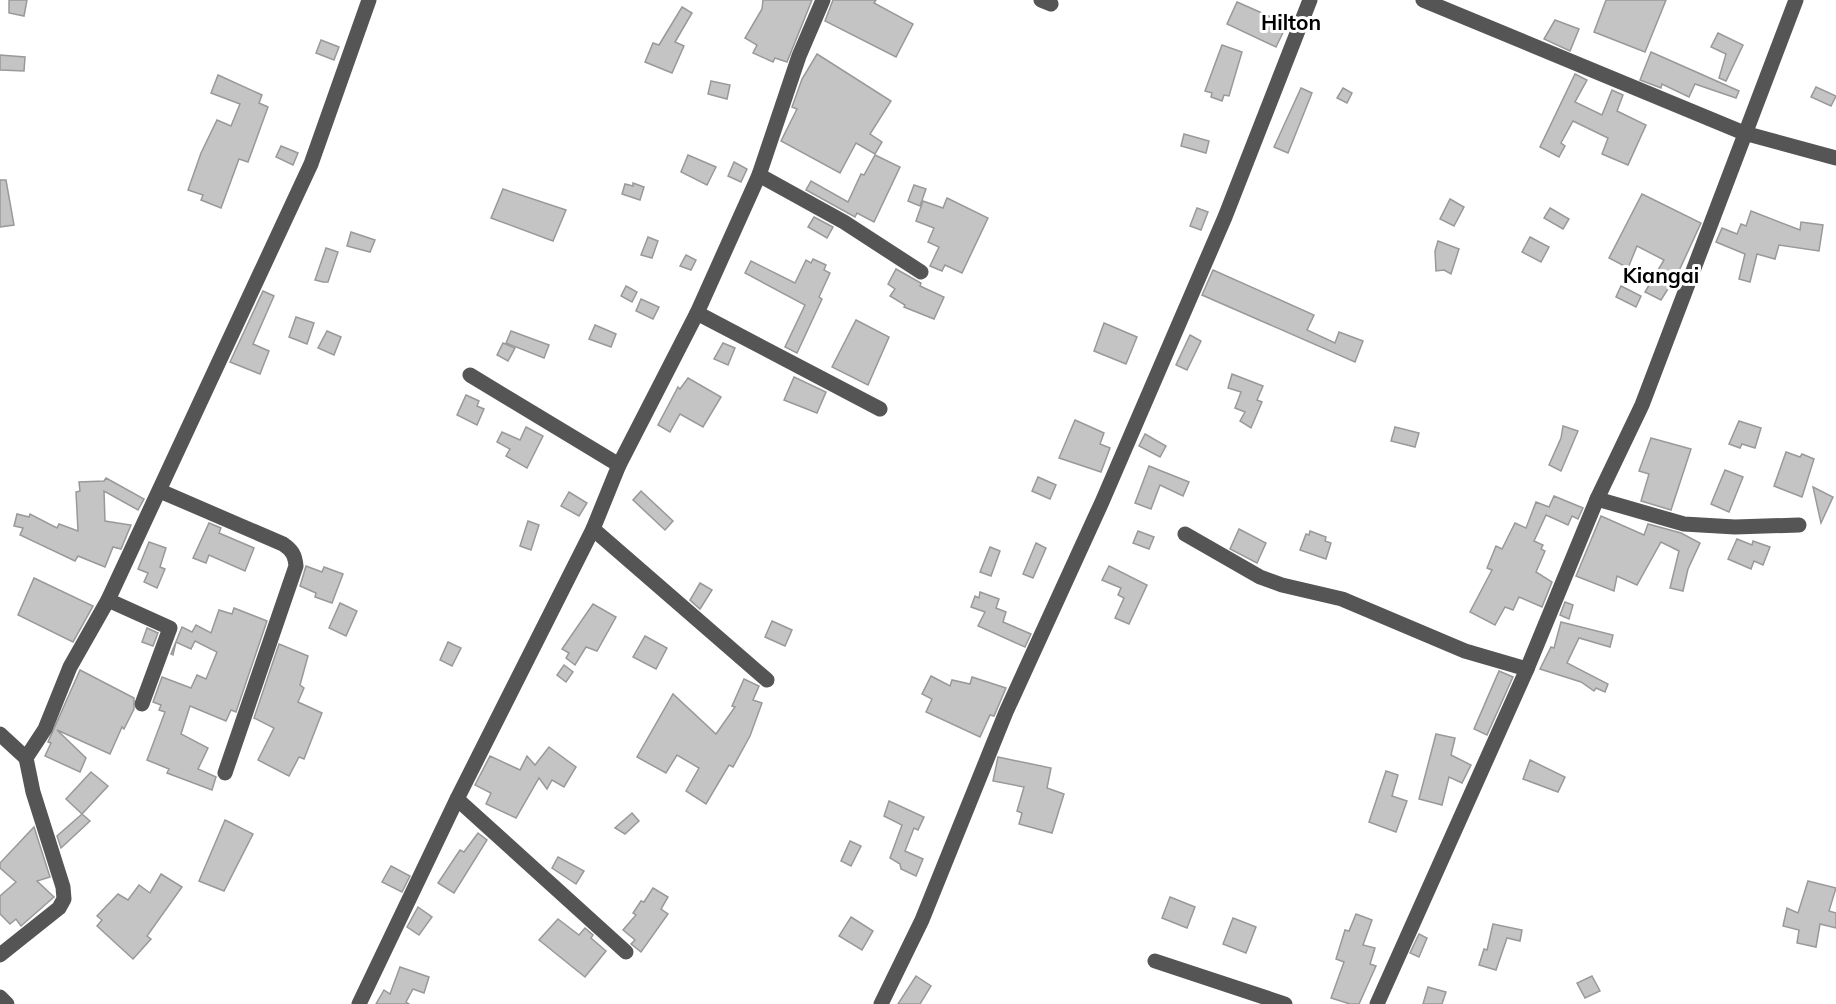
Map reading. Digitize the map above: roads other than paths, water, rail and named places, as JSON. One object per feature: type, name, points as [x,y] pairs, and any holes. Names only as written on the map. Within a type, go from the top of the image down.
[{"type":"street","points":[[26,758],[45,729],[70,667],[108,600],[311,164],[369,0]]},
{"type":"street","points":[[359,1004],[457,799],[593,529],[619,465],[697,313],[759,175],[799,56],[823,0]]},
{"type":"street","points":[[881,1004],[922,920],[1006,712],[1102,502],[1220,228],[1310,0]]},
{"type":"street","points":[[1423,0],[1744,133],[1836,158]]},
{"type":"street","points":[[1377,1004],[1527,669],[1597,499],[1642,405],[1796,0]]},
{"type":"street","points":[[759,175],[844,222],[921,272]]},
{"type":"street","points":[[697,313],[880,409]]},
{"type":"street","points":[[470,375],[619,465]]},
{"type":"street","points":[[160,491],[283,544],[295,557],[296,566],[225,773]]},
{"type":"street","points":[[1597,499],[1684,524],[1735,527],[1799,525]]},
{"type":"street","points":[[593,529],[767,680]]},
{"type":"street","points":[[1185,534],[1237,566],[1271,581],[1324,593],[1432,635],[1465,651],[1527,669]]},
{"type":"street","points":[[108,600],[170,628],[142,704]]},
{"type":"street","points":[[0,734],[26,758],[33,792],[63,887],[64,899],[59,908],[0,955]]},
{"type":"street","points":[[457,799],[626,952]]},
{"type":"street","points":[[1155,961],[1285,1004]]},
{"type":"street","points":[[0,998],[7,1004]]},
{"type":"district","name":"Hilton","points":[[1291,23]]},
{"type":"district","name":"Kiangai","points":[[1661,276]]}]
